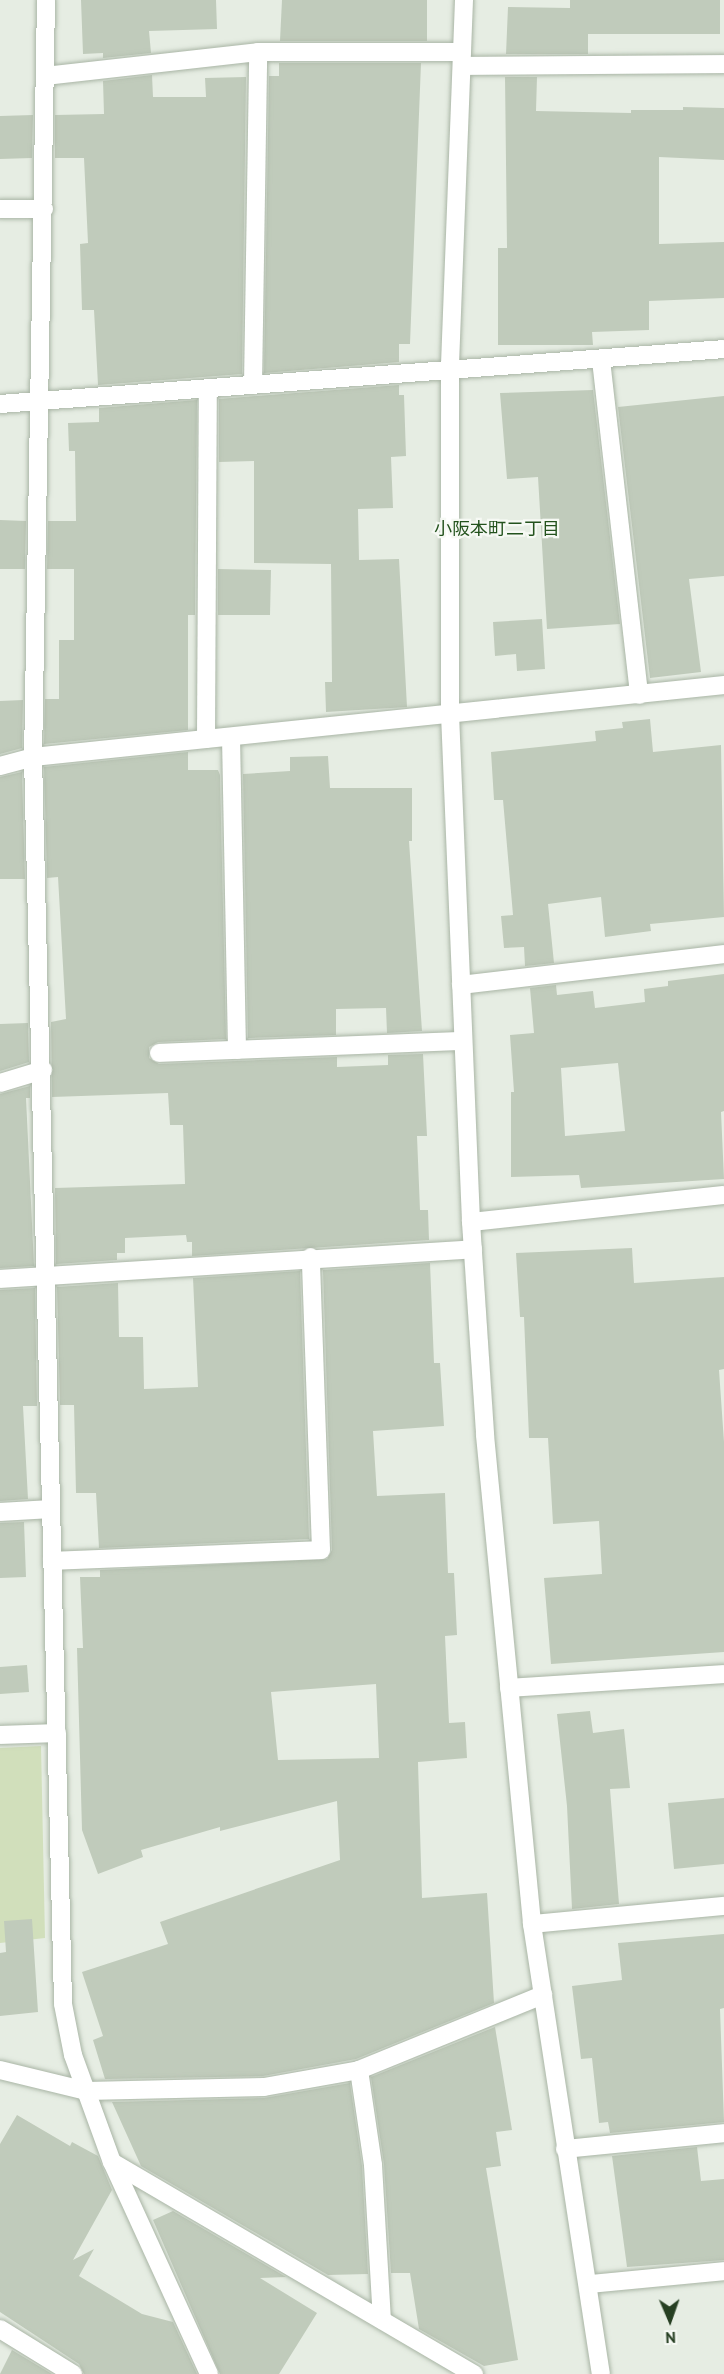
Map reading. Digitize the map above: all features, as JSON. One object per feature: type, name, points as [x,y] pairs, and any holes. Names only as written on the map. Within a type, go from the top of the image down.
[{"type":"street","points":[[46,0],[33,757],[43,1070],[63,2004],[86,2091],[112,2162],[209,2374]]},
{"type":"street","points":[[464,0],[450,372],[450,714],[471,1222],[508,1688],[532,1924],[565,2149],[590,2284],[601,2374]]},
{"type":"street","points":[[45,76],[258,52],[724,64]]},
{"type":"street","points":[[253,385],[258,52]]},
{"type":"street","points":[[0,209],[44,209]]},
{"type":"street","points":[[0,404],[724,350]]},
{"type":"street","points":[[601,360],[639,695]]},
{"type":"street","points":[[206,739],[208,388]]},
{"type":"street","points":[[0,766],[33,757],[724,685]]},
{"type":"street","points":[[231,737],[237,1050]]},
{"type":"street","points":[[461,985],[724,954]]},
{"type":"street","points":[[159,1053],[463,1041]]},
{"type":"street","points":[[0,1083],[43,1070]]},
{"type":"street","points":[[471,1222],[724,1195]]},
{"type":"street","points":[[0,1279],[311,1257],[473,1249]]},
{"type":"street","points":[[52,1561],[321,1550],[311,1257]]},
{"type":"street","points":[[0,1512],[51,1509]]},
{"type":"street","points":[[508,1688],[724,1674]]},
{"type":"street","points":[[0,1735],[57,1732]]},
{"type":"street","points":[[532,1924],[724,1906]]},
{"type":"street","points":[[0,2070],[86,2091],[264,2087],[359,2070],[543,1995]]},
{"type":"street","points":[[359,2070],[373,2165],[382,2320]]},
{"type":"street","points":[[565,2149],[724,2133]]},
{"type":"street","points":[[112,2162],[474,2374]]},
{"type":"street","points":[[590,2284],[724,2271]]},
{"type":"street","points":[[0,2329],[73,2374]]},
{"type":"green space","points":[[41,1746],[45,1938],[0,1943],[0,1748]]},
{"type":"building","points":[[81,0],[216,0],[217,29],[149,31],[151,53],[103,58],[103,53],[83,54]]},
{"type":"building","points":[[282,0],[427,0],[427,41],[280,41]]},
{"type":"building","points":[[570,0],[720,0],[720,34],[588,34],[588,54],[506,54],[508,7],[570,8]]},
{"type":"building","points":[[279,63],[421,63],[410,344],[399,344],[399,362],[264,373],[269,76],[279,76]]},
{"type":"building","points":[[152,75],[153,97],[206,97],[205,78],[246,77],[242,374],[98,385],[94,310],[82,310],[80,244],[88,243],[84,158],[55,158],[55,115],[104,114],[103,81]]},
{"type":"building","points":[[505,77],[537,77],[536,111],[631,113],[631,110],[683,110],[683,107],[724,108],[724,160],[659,157],[659,244],[724,242],[724,298],[649,301],[649,330],[592,332],[593,345],[498,345],[498,248],[507,248]]},
{"type":"building","points":[[33,115],[32,158],[0,159],[0,116]]},
{"type":"building","points":[[399,385],[399,395],[404,395],[406,456],[391,457],[393,508],[358,509],[359,560],[399,559],[407,707],[326,712],[325,682],[332,682],[331,564],[254,563],[254,461],[219,462],[219,399]]},
{"type":"building","points":[[593,390],[620,624],[547,629],[538,477],[507,479],[500,393]]},
{"type":"building","points":[[724,396],[724,576],[689,579],[701,672],[650,678],[618,407]]},
{"type":"building","points":[[197,400],[195,615],[188,615],[188,730],[44,744],[45,699],[59,699],[59,640],[74,640],[74,569],[47,569],[48,521],[76,521],[75,451],[69,451],[68,423],[99,422],[99,408]]},
{"type":"building","points":[[0,520],[26,521],[25,569],[0,569]]},
{"type":"building","points":[[218,569],[271,570],[270,615],[218,615]]},
{"type":"building","points":[[542,619],[545,669],[517,671],[516,654],[495,656],[493,622]]},
{"type":"building","points":[[23,700],[22,748],[0,754],[0,701]]},
{"type":"building","points":[[650,719],[653,752],[721,745],[724,917],[650,924],[651,931],[605,937],[601,897],[548,904],[554,963],[525,966],[524,947],[504,948],[501,916],[513,915],[503,800],[494,800],[491,752],[596,741],[595,731],[623,728],[622,722]]},
{"type":"building","points":[[188,752],[188,770],[218,770],[220,775],[226,1039],[158,1042],[149,1047],[149,1058],[159,1064],[337,1057],[337,1067],[388,1065],[388,1055],[423,1054],[427,1136],[417,1136],[420,1210],[428,1210],[429,1240],[192,1256],[192,1242],[187,1242],[186,1235],[125,1238],[125,1253],[117,1253],[117,1260],[56,1264],[55,1188],[185,1184],[183,1125],[170,1125],[168,1093],[52,1097],[51,1022],[66,1019],[58,877],[47,878],[44,767]]},
{"type":"building","points":[[328,756],[330,788],[412,788],[412,841],[409,841],[422,1031],[387,1033],[386,1008],[336,1009],[336,1035],[248,1038],[243,774],[290,771],[290,757]]},
{"type":"building","points":[[22,772],[25,879],[0,879],[0,777]]},
{"type":"building","points":[[724,974],[724,1111],[721,1112],[724,1179],[581,1188],[579,1175],[511,1177],[511,1092],[514,1092],[510,1035],[534,1033],[530,988],[556,985],[557,995],[593,991],[595,1008],[645,1002],[644,989],[668,986],[668,981]],"holes":[[[618,1063],[625,1131],[565,1136],[561,1068]]]},
{"type":"building","points":[[28,1023],[29,1062],[0,1071],[0,1024]]},
{"type":"building","points":[[30,1086],[30,1098],[26,1098],[34,1266],[0,1268],[0,1094]]},
{"type":"building","points":[[632,1248],[634,1283],[724,1277],[724,1369],[719,1370],[724,1442],[724,1652],[551,1664],[544,1578],[602,1574],[599,1521],[553,1524],[548,1438],[529,1438],[524,1317],[520,1317],[516,1253]]},
{"type":"building","points":[[430,1263],[434,1363],[440,1363],[444,1426],[373,1431],[377,1496],[445,1493],[448,1573],[454,1573],[457,1635],[445,1636],[449,1723],[465,1722],[467,1758],[418,1762],[422,1898],[487,1893],[494,2003],[356,2059],[263,2076],[105,2079],[93,2040],[103,2036],[82,1972],[168,1944],[160,1922],[340,1860],[337,1801],[220,1831],[220,1827],[141,1850],[143,1857],[98,1874],[82,1830],[77,1648],[83,1648],[80,1577],[100,1577],[100,1570],[327,1559],[332,1550],[323,1270]],"holes":[[[376,1684],[379,1758],[278,1760],[271,1692]]]},
{"type":"building","points":[[300,1271],[309,1539],[99,1548],[96,1493],[76,1493],[74,1405],[60,1405],[57,1287],[118,1283],[119,1337],[143,1337],[144,1389],[198,1387],[193,1278]]},
{"type":"building","points":[[35,1288],[37,1406],[23,1406],[28,1499],[0,1501],[0,1290]]},
{"type":"building","points":[[24,1522],[26,1577],[0,1578],[0,1523]]},
{"type":"building","points":[[27,1665],[29,1692],[0,1694],[0,1667]]},
{"type":"building","points":[[590,1711],[593,1733],[624,1729],[630,1788],[610,1789],[619,1904],[572,1909],[567,1806],[557,1714]]},
{"type":"building","points":[[724,1798],[724,1864],[674,1869],[668,1803]]},
{"type":"building","points":[[32,1919],[38,2012],[0,2016],[0,1953],[6,1952],[4,1921]]},
{"type":"building","points":[[724,1934],[724,2008],[720,2009],[724,2122],[610,2133],[608,2122],[599,2123],[592,2058],[581,2059],[572,1986],[622,1980],[618,1943]]},
{"type":"building","points":[[495,2027],[512,2130],[496,2132],[501,2166],[486,2168],[518,2360],[484,2366],[419,2329],[410,2273],[391,2273],[384,2164],[371,2077]]},
{"type":"building","points":[[350,2083],[362,2166],[368,2274],[328,2275],[141,2166],[112,2102],[264,2098]]},
{"type":"building","points":[[17,2115],[70,2146],[72,2142],[98,2156],[112,2190],[73,2260],[94,2249],[79,2276],[142,2314],[173,2322],[197,2374],[84,2374],[79,2364],[0,2312],[0,2144]]},
{"type":"building","points":[[697,2147],[701,2181],[724,2179],[724,2260],[627,2267],[612,2156]]},
{"type":"building","points":[[173,2211],[286,2277],[260,2278],[317,2313],[279,2374],[220,2374],[153,2220]]},
{"type":"building","points":[[12,2350],[52,2374],[0,2374]]},
{"type":"district","name":"小阪本町二丁目","points":[[497,529]]}]
